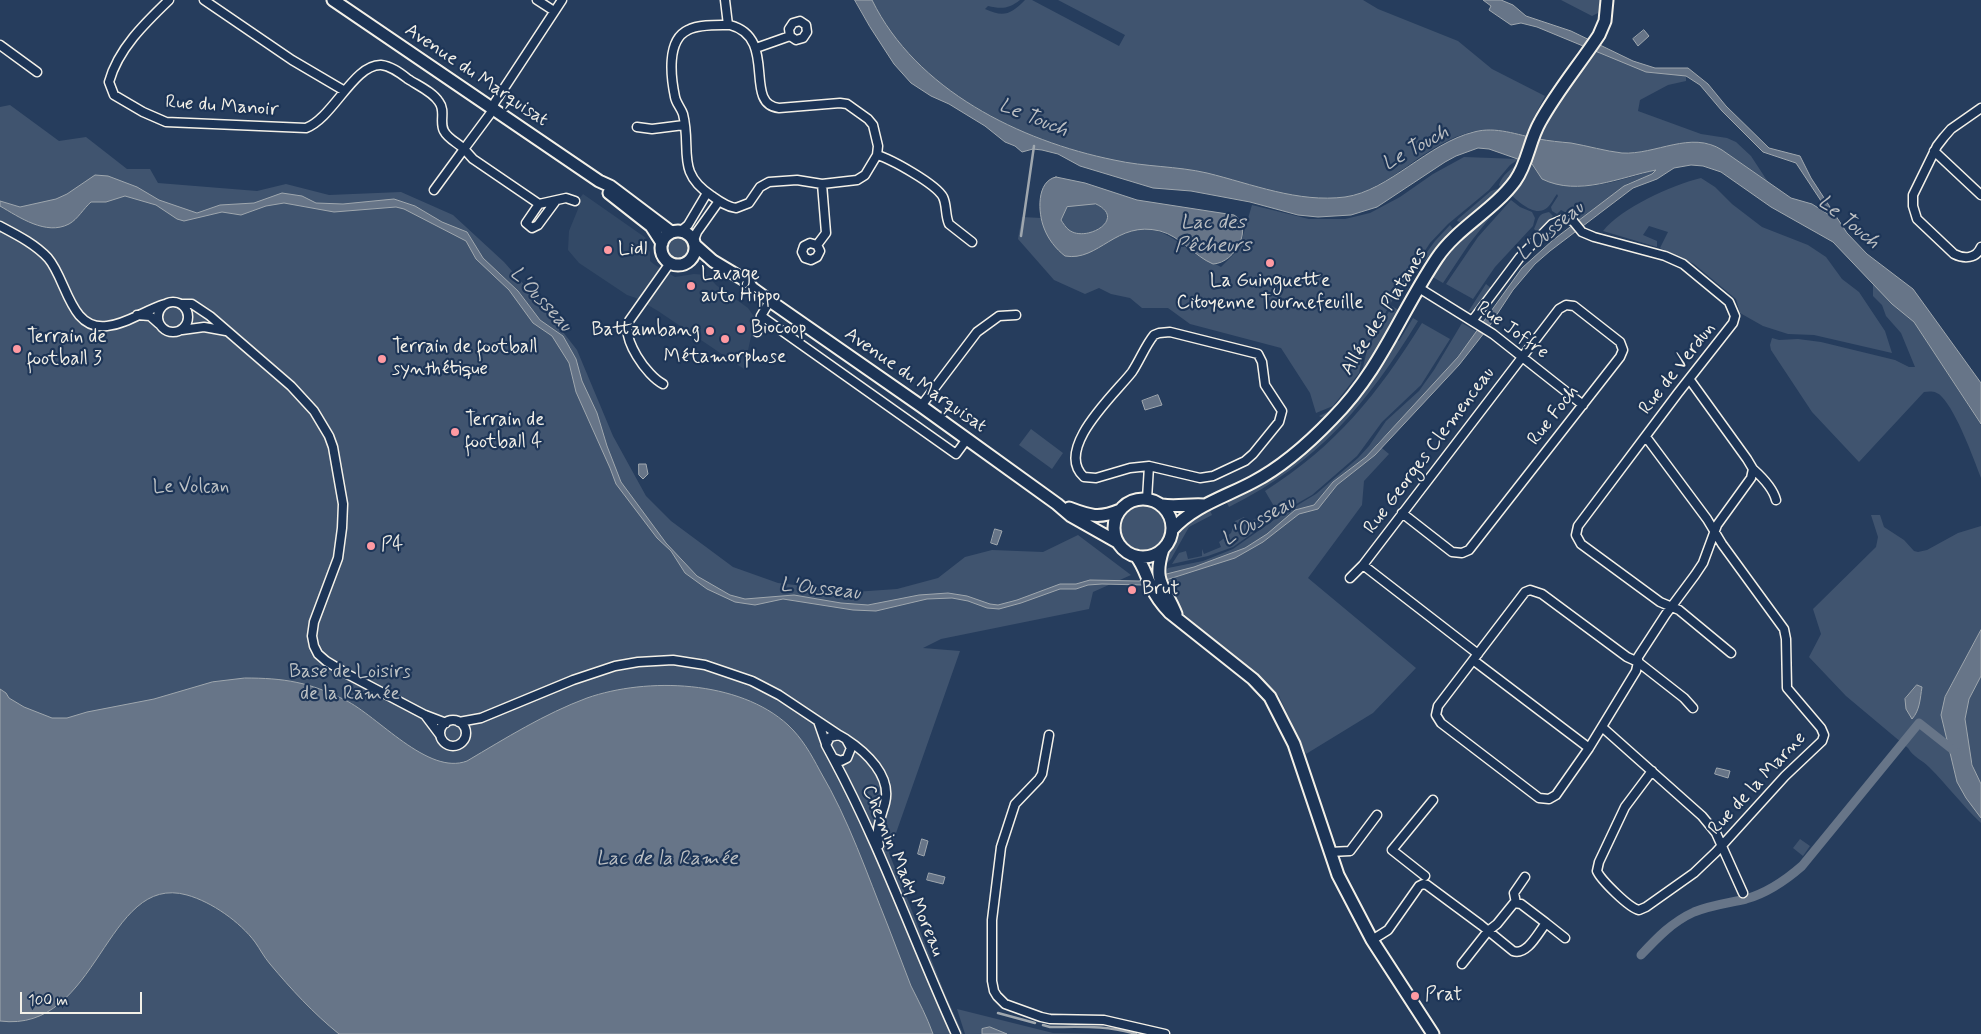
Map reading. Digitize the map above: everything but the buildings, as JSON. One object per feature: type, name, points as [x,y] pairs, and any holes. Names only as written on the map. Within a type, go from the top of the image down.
[{"type":"main road","name":"Avenue du Marquisat","points":[[333,0],[599,182],[614,198],[651,226],[662,243]]},
{"type":"main road","name":"Allée des Platanes","points":[[1172,530],[1204,505],[1254,482],[1280,465],[1332,420],[1373,369],[1438,255],[1505,193],[1515,181],[1525,163],[1539,124],[1551,103],[1592,45],[1605,21],[1607,0]]},
{"type":"main road","name":"Avenue du Marquisat","points":[[599,182],[610,186],[676,231]]},
{"type":"main road","points":[[676,231],[686,232],[695,243],[694,256],[690,261],[680,265],[670,263],[662,254],[664,238],[676,231]]},
{"type":"main road","name":"Avenue du Marquisat","points":[[695,243],[713,261],[748,282],[752,288],[770,301],[967,438],[1058,504],[1070,516],[1118,542]]},
{"type":"main road","name":"Avenue du Marquisat","points":[[690,261],[706,265],[743,286],[752,288]]},
{"type":"main road","points":[[1154,580],[1163,549],[1170,539],[1172,521],[1162,505],[1147,499],[1132,501],[1120,510],[1114,525],[1118,542],[1122,548],[1136,556],[1178,618],[1253,679],[1270,696],[1294,744],[1338,875],[1372,940],[1433,1034]]},
{"type":"main road","name":"Avenue du Marquisat","points":[[1058,504],[1096,516],[1107,516],[1120,510]]},
{"type":"main road","name":"Allée des Platanes","points":[[1162,505],[1172,507],[1192,504],[1204,505]]},
{"type":"main road","points":[[1136,556],[1152,556],[1163,549]]},
{"type":"street","name":"Rue du Manoir","points":[[169,0],[144,23],[133,37],[120,58],[109,82],[114,95],[150,116],[166,122],[177,123],[300,129],[311,126],[322,119],[343,90],[369,67],[380,65],[390,67],[438,100],[443,110],[442,121],[444,131],[473,159],[538,204]]},
{"type":"street","points":[[204,0],[292,60],[343,90]]},
{"type":"street","points":[[537,0],[554,11]]},
{"type":"street","points":[[434,190],[490,114],[492,108],[562,0]]},
{"type":"street","points":[[725,0],[728,25]]},
{"type":"street","points":[[728,25],[736,27],[749,35],[756,48],[762,94],[769,105],[780,108],[847,104],[868,119],[873,125],[878,146],[877,155],[860,179],[822,184],[798,180],[771,182],[762,186],[750,202],[732,208],[697,185],[689,173],[682,112],[675,96],[672,51],[687,30],[728,25]]},
{"type":"street","points":[[756,48],[790,36]]},
{"type":"street","points":[[0,45],[37,72]]},
{"type":"street","points":[[1981,108],[1951,129],[1934,151],[1913,195],[1915,215],[1942,245],[1959,257],[1972,257],[1978,254],[1981,247]]},
{"type":"street","points":[[637,127],[652,129],[684,125]]},
{"type":"street","points":[[1934,151],[1981,195]]},
{"type":"street","points":[[877,155],[895,162],[938,190],[944,198],[948,224],[972,242]]},
{"type":"street","points":[[817,245],[826,232],[822,184]]},
{"type":"street","points":[[676,231],[688,224],[707,193]]},
{"type":"street","points":[[555,202],[538,225],[532,228],[526,223],[538,204],[555,202],[566,198],[575,201]]},
{"type":"street","points":[[695,243],[697,232],[719,201]]},
{"type":"street","name":"Rue de Verdun","points":[[1472,321],[1504,277],[1552,224],[1564,220],[1573,221],[1582,232],[1594,237],[1665,256],[1682,264],[1729,302],[1735,316],[1733,323],[1578,526],[1576,535],[1581,544],[1660,602],[1679,610],[1731,653]]},
{"type":"street","points":[[0,226],[30,243],[49,259],[74,310],[81,318],[100,327],[122,323],[150,308],[165,304],[173,302],[192,304],[210,316],[259,357],[305,401],[322,422],[333,447],[342,504],[341,540],[335,565],[314,622],[314,646],[318,654],[335,668],[425,716],[446,723],[459,722],[464,726],[467,737]]},
{"type":"street","points":[[663,384],[651,376],[641,364],[628,335],[627,327],[670,263]]},
{"type":"street","name":"Rue Joffre","points":[[1419,288],[1488,331],[1583,405]]},
{"type":"street","points":[[757,332],[760,316],[770,301]]},
{"type":"street","points":[[160,324],[159,311],[165,304]]},
{"type":"street","points":[[182,304],[188,311],[189,319],[182,330]]},
{"type":"street","name":"Rue Foch","points":[[1402,513],[1452,552],[1462,553],[1469,550],[1620,357],[1623,350],[1620,342],[1582,312],[1570,305],[1566,305],[1559,309],[1522,357]]},
{"type":"street","points":[[921,406],[977,332],[999,316],[1016,314]]},
{"type":"street","points":[[138,315],[150,316],[169,332],[204,327],[226,331]]},
{"type":"street","points":[[760,316],[956,454],[967,438]]},
{"type":"street","points":[[1170,332],[1258,354],[1262,362],[1265,385],[1279,405],[1282,417],[1253,454],[1234,467],[1206,478],[1149,466],[1130,468],[1103,477],[1089,479],[1080,474],[1076,460],[1085,429],[1105,402],[1130,374],[1154,335],[1170,332]]},
{"type":"street","name":"Rue Georges Clemenceau","points":[[1350,578],[1363,565],[1522,357]]},
{"type":"street","points":[[1690,380],[1753,469],[1761,476],[1775,495],[1776,500]]},
{"type":"street","name":"Rue de la Marne","points":[[1646,437],[1784,629],[1787,688],[1824,734],[1822,741],[1785,776],[1762,804],[1694,873],[1639,910],[1631,907],[1601,878],[1597,871],[1599,862],[1625,807],[1652,772]]},
{"type":"street","points":[[1147,499],[1149,466]]},
{"type":"street","points":[[1692,708],[1684,698],[1638,662],[1627,657],[1534,590],[1525,592],[1438,706],[1436,715],[1441,723],[1539,798],[1549,799],[1556,794],[1589,748],[1636,671],[1638,662],[1640,652],[1703,563],[1717,525],[1751,478],[1753,469]]},
{"type":"street","points":[[1363,565],[1589,748]]},
{"type":"street","name":"Chemin Mady Moreau","points":[[459,722],[481,718],[599,670],[638,662],[673,660],[705,665],[738,675],[779,695],[843,737],[869,758],[883,780],[886,798],[878,828],[878,841],[940,998]]},
{"type":"street","points":[[425,716],[444,742],[454,745],[462,743],[481,718]]},
{"type":"street","points":[[818,720],[826,745],[834,758],[842,761],[847,758],[851,748],[843,737],[830,737],[826,745]]},
{"type":"street","points":[[440,735],[442,726],[446,723]]},
{"type":"street","points":[[1602,727],[1702,816],[1716,833],[1743,893]]},
{"type":"street","points":[[1049,736],[1042,774],[1015,804],[1001,847],[993,907],[992,980],[994,990],[1005,1004],[1041,1017],[1050,1019],[1104,1020],[1166,1034]]},
{"type":"street","name":"Chemin Mady Moreau","points":[[834,758],[864,819],[956,1034]]},
{"type":"street","points":[[1433,800],[1392,850],[1425,880],[1513,951],[1518,953],[1527,948],[1546,923]]},
{"type":"street","points":[[1330,852],[1350,851],[1377,815]]},
{"type":"street","points":[[1516,903],[1514,893],[1525,877]]},
{"type":"street","points":[[1372,940],[1386,932],[1407,909],[1425,880]]},
{"type":"street","points":[[1516,903],[1521,904],[1565,938]]},
{"type":"street","points":[[1462,964],[1488,931],[1516,903]]},
{"type":"shaded area","points":[[583,194],[646,238],[643,243],[650,252],[650,261],[655,265],[675,277],[694,274],[707,275],[716,285],[748,308],[755,318],[744,369],[658,311],[627,295],[579,263],[568,250],[569,231],[578,209],[579,199]]},
{"type":"green space","points":[[872,0],[1020,0],[1008,7],[988,6],[985,9],[1002,14],[1016,9],[1025,0],[1032,0],[1119,46],[1125,35],[1058,0],[1363,0],[1378,9],[1458,41],[1492,69],[1545,96],[1531,123],[1527,136],[1495,130],[1463,134],[1437,146],[1390,178],[1368,190],[1345,197],[1309,198],[1193,171],[1112,160],[1041,139],[1006,124],[973,106],[942,85],[915,60],[891,32]]},
{"type":"green space","points":[[1561,0],[1600,0],[1598,13],[1592,16]]},
{"type":"green space","points":[[1594,50],[1652,73],[1673,73],[1686,76],[1686,81],[1668,85],[1640,100],[1638,111],[1701,134],[1727,138],[1736,142],[1751,156],[1768,182],[1722,150],[1708,143],[1689,143],[1650,151],[1623,153],[1538,139],[1542,125]]},
{"type":"green space","name":"Base de Loisirs de la Ramée","points":[[10,105],[59,141],[86,137],[127,169],[150,169],[158,183],[257,191],[286,184],[329,195],[401,192],[453,215],[504,262],[542,305],[577,350],[613,436],[646,496],[671,521],[733,567],[778,583],[854,592],[897,589],[938,578],[965,557],[992,550],[1043,552],[1078,535],[1131,575],[1093,592],[1089,609],[941,639],[923,648],[960,651],[889,853],[945,994],[963,1034],[0,1034],[0,107]]},
{"type":"green space","points":[[1464,157],[1519,159],[1510,165],[1489,190],[1448,224],[1430,243],[1392,301],[1366,348],[1359,373],[1333,406],[1316,413],[1310,393],[1281,348],[1190,324],[1168,308],[1142,308],[1130,298],[1111,294],[1099,288],[1085,294],[1054,280],[1018,239],[1022,217],[1041,218],[1043,226],[1086,254],[1121,234],[1138,229],[1149,229],[1166,235],[1200,257],[1221,267],[1239,249],[1252,205],[1309,219],[1345,219],[1370,213],[1400,197],[1433,174]]},
{"type":"green space","points":[[1521,161],[1502,189],[1499,185],[1502,178]]},
{"type":"green space","points":[[1531,164],[1542,179],[1570,186],[1600,184],[1630,178],[1657,169],[1652,174],[1627,184],[1580,220],[1561,210],[1557,214],[1552,211],[1551,207],[1558,196],[1557,194],[1548,207],[1538,211],[1528,208],[1510,194]]},
{"type":"green space","points":[[1701,178],[1715,187],[1732,204],[1762,227],[1808,245],[1826,257],[1842,279],[1859,292],[1885,331],[1892,353],[1814,335],[1788,334],[1763,326],[1740,313],[1736,299],[1694,264],[1660,248],[1668,232],[1649,226],[1643,235],[1657,241],[1657,247],[1603,231],[1611,222],[1648,198]]},
{"type":"green space","points":[[1497,189],[1501,191],[1463,223],[1457,221],[1491,191]]},
{"type":"green space","points":[[1511,200],[1520,207],[1532,212],[1535,218],[1533,226],[1495,267],[1473,299],[1446,284],[1478,237]]},
{"type":"green space","points":[[1096,204],[1105,210],[1108,216],[1101,228],[1085,234],[1076,233],[1068,229],[1061,220],[1067,207]]},
{"type":"green space","points":[[1500,205],[1469,244],[1443,283],[1431,276],[1454,245]]},
{"type":"green space","points":[[1549,212],[1553,216],[1537,232],[1534,229],[1539,217]]},
{"type":"green space","points":[[1450,225],[1453,229],[1452,233],[1420,264],[1435,241]]},
{"type":"green space","points":[[679,236],[688,239],[691,248],[688,257],[679,260],[670,257],[667,248],[670,239]]},
{"type":"green space","points":[[1873,283],[1914,322],[1981,425],[1981,478],[1964,436],[1948,404],[1940,395],[1931,392],[1924,392],[1859,462],[1812,412],[1771,350],[1772,338],[1779,340],[1798,339],[1821,342],[1895,360],[1909,367],[1915,367],[1901,333],[1886,316],[1882,305],[1873,296]]},
{"type":"green space","points":[[1486,284],[1491,288],[1477,309],[1468,312]]},
{"type":"green space","points":[[1392,306],[1400,311],[1381,349],[1354,387],[1328,416],[1319,416],[1334,409],[1361,376],[1367,350]]},
{"type":"green space","points":[[1413,318],[1418,321],[1399,351],[1359,405],[1338,429],[1289,471],[1261,490],[1229,507],[1227,503],[1229,500],[1253,488],[1364,391]]},
{"type":"green space","points":[[1422,323],[1450,339],[1421,385],[1382,422],[1357,456],[1312,495],[1284,511],[1233,547],[1208,556],[1172,564],[1179,553],[1186,551],[1188,559],[1202,556],[1202,549],[1204,554],[1221,547],[1219,542],[1231,533],[1235,521],[1244,517],[1247,523],[1275,508],[1265,491],[1291,474],[1314,455],[1354,417],[1389,373]]},
{"type":"green space","points":[[1462,323],[1477,332],[1442,376],[1377,444],[1389,454],[1364,481],[1362,505],[1308,578],[1416,668],[1373,713],[1306,754],[1279,696],[1163,596],[1164,574],[1168,568],[1203,561],[1233,549],[1278,517],[1316,494],[1358,458],[1369,446],[1386,421],[1419,391]]},
{"type":"green space","points":[[1031,429],[1063,453],[1052,469],[1019,445]]},
{"type":"green space","points":[[1138,504],[1148,504],[1160,511],[1167,523],[1167,533],[1160,545],[1148,552],[1138,552],[1130,548],[1123,541],[1119,533],[1119,523],[1123,515],[1130,508]]},
{"type":"green space","points":[[1210,510],[1212,515],[1189,527],[1171,559],[1164,566],[1165,559],[1174,546],[1182,528],[1188,521]]},
{"type":"green space","points":[[1871,515],[1880,515],[1884,527],[1904,540],[1914,551],[1918,552],[1927,550],[1958,533],[1981,526],[1981,629],[1950,687],[1942,718],[1957,782],[1981,817],[1981,823],[1929,767],[1846,696],[1809,657],[1821,634],[1813,609],[1876,547],[1878,537]]},
{"type":"green space","points":[[1981,676],[1981,784],[1971,760],[1965,712],[1971,693]]},
{"type":"green space","points":[[1800,839],[1810,846],[1803,856],[1793,848]]},
{"type":"green space","points":[[957,1009],[1053,1033],[1101,1034],[965,1034]]},
{"type":"water","points":[[855,0],[872,0],[891,32],[915,60],[943,85],[974,107],[1008,125],[1043,140],[1114,160],[1196,171],[1293,195],[1327,198],[1345,197],[1377,186],[1441,146],[1457,138],[1482,130],[1506,132],[1622,153],[1635,153],[1698,142],[1710,144],[1722,150],[1791,198],[1812,204],[1831,216],[1796,163],[1763,152],[1722,111],[1700,85],[1686,76],[1646,72],[1537,27],[1521,23],[1511,25],[1489,10],[1491,6],[1483,0],[1501,0],[1513,5],[1526,16],[1571,31],[1633,61],[1655,68],[1688,68],[1708,84],[1726,106],[1769,148],[1800,156],[1811,178],[1847,233],[1867,254],[1913,289],[1981,383],[1981,424],[1914,322],[1892,304],[1833,242],[1771,207],[1721,172],[1703,166],[1691,165],[1674,168],[1657,179],[1633,188],[1550,251],[1535,264],[1513,290],[1488,328],[1459,365],[1375,455],[1337,485],[1318,509],[1299,514],[1263,542],[1235,558],[1166,580],[1142,585],[1102,584],[1088,585],[1076,589],[1060,589],[999,609],[987,608],[968,601],[952,598],[927,599],[876,611],[853,610],[783,599],[755,605],[735,602],[707,589],[685,573],[671,551],[657,538],[616,484],[576,392],[569,363],[552,336],[533,323],[509,290],[476,259],[466,241],[404,209],[396,207],[334,212],[284,203],[266,206],[241,215],[222,212],[184,221],[177,219],[156,205],[125,196],[106,202],[91,202],[69,224],[51,228],[33,224],[0,206],[0,201],[20,207],[56,199],[67,194],[95,175],[108,176],[137,187],[159,200],[197,213],[220,205],[254,203],[282,193],[302,196],[316,203],[343,204],[394,199],[415,206],[442,222],[467,232],[483,258],[518,291],[540,320],[563,336],[576,359],[582,381],[597,413],[621,482],[666,543],[697,576],[730,595],[745,599],[794,595],[841,603],[868,605],[919,595],[948,593],[967,596],[998,605],[1060,584],[1076,584],[1090,580],[1139,581],[1194,567],[1245,548],[1267,534],[1295,510],[1314,505],[1333,482],[1366,457],[1458,357],[1522,268],[1553,240],[1624,186],[1652,174],[1656,170],[1599,184],[1570,186],[1542,179],[1532,164],[1489,149],[1478,148],[1445,162],[1377,207],[1351,215],[1318,217],[1298,215],[1250,202],[1191,191],[1153,188],[1080,166],[1058,154],[1033,149],[1022,152],[1015,146],[1005,142],[985,126],[949,104],[931,96],[911,83],[894,64]]},
{"type":"water","points":[[1644,30],[1649,36],[1638,46],[1633,39]]},
{"type":"water","name":"Lac des Pêcheurs","points":[[1056,177],[1085,183],[1137,200],[1234,215],[1240,220],[1242,227],[1240,243],[1229,257],[1213,264],[1174,237],[1160,231],[1145,229],[1131,231],[1088,253],[1077,256],[1065,256],[1050,240],[1042,222],[1040,198],[1049,180]],"holes":[[[1096,204],[1105,210],[1108,216],[1106,222],[1101,228],[1085,234],[1069,230],[1061,220],[1067,207]]]},
{"type":"water","points":[[1158,395],[1162,405],[1145,410],[1142,401]]},
{"type":"water","points":[[639,464],[646,464],[648,474],[643,479],[639,475]]},
{"type":"water","points":[[995,529],[1002,531],[997,545],[991,543]]},
{"type":"water","points":[[1981,630],[1981,676],[1969,699],[1965,719],[1972,765],[1981,784],[1981,818],[1957,782],[1941,715],[1945,697]]},
{"type":"water","name":"Lac de la Ramée","points":[[245,678],[284,680],[320,689],[358,708],[420,753],[436,760],[452,763],[467,761],[556,711],[587,698],[611,691],[664,685],[692,687],[719,691],[744,699],[768,710],[798,735],[810,752],[840,809],[857,847],[911,986],[933,1034],[339,1034],[294,992],[255,942],[233,920],[206,902],[196,898],[187,895],[159,894],[137,907],[118,928],[81,981],[59,1004],[33,1018],[0,1021],[0,689],[9,698],[24,707],[52,718],[67,718],[87,712],[154,699],[212,682]]},
{"type":"water","points":[[1917,685],[1922,687],[1921,696],[1915,716],[1912,719],[1906,709],[1905,699]]},
{"type":"water","points":[[1717,768],[1730,771],[1728,778],[1715,774]]},
{"type":"water","points":[[922,839],[928,841],[924,856],[918,854]]},
{"type":"water","points":[[929,873],[945,877],[943,884],[927,880]]},
{"type":"water","points":[[990,1027],[1007,1034],[982,1034],[982,1029]]},
{"type":"waterway","points":[[1021,236],[1034,146]]},
{"type":"waterway","points":[[1641,955],[1665,931],[1686,916],[1761,893],[1776,886],[1802,866],[1919,723],[1957,753]]},
{"type":"waterway","points":[[998,1013],[1035,1023]]},
{"type":"waterway","points":[[1043,1025],[1050,1027],[1104,1028],[1136,1034]]},
{"type":"place","name":"Lidl","points":[[608,250]]},
{"type":"place","name":"La Guinguette Citoyenne Tournefeuille","points":[[1270,263]]},
{"type":"place","name":"Lavage auto Hippo","points":[[691,286]]},
{"type":"place","name":"Biocoop","points":[[741,329]]},
{"type":"place","name":"Battambang","points":[[710,331]]},
{"type":"place","name":"Métamorphose","points":[[725,339]]},
{"type":"place","name":"Terrain de football 3","points":[[17,349]]},
{"type":"place","name":"Terrain de football synthétique","points":[[382,359]]},
{"type":"place","name":"Terrain de football 4","points":[[455,432]]},
{"type":"place","name":"P4","points":[[371,546]]},
{"type":"place","name":"Brut","points":[[1132,590]]},
{"type":"place","name":"Prat","points":[[1415,996]]},
{"type":"water label","name":"Le Touch","points":[[1033,119]]},
{"type":"water label","name":"Le Touch","points":[[1416,149]]},
{"type":"water label","name":"Le Touch","points":[[1848,223]]},
{"type":"water label","name":"L'Ousseau","points":[[1551,232]]},
{"type":"water label","name":"L'Ousseau","points":[[540,300]]},
{"type":"water label","name":"L'Ousseau","points":[[1259,522]]},
{"type":"water label","name":"L'Ousseau","points":[[820,590]]},
{"type":"park label","name":"Le Volcan","points":[[191,488]]}]
